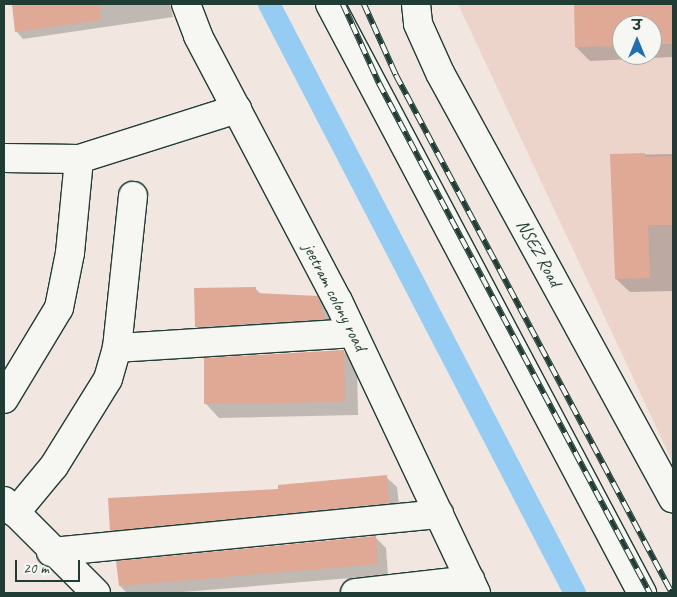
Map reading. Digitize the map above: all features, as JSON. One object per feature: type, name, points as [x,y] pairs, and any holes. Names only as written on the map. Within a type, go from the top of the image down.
[{"type":"street","name":"jeetram colony road","points":[[186,4],[237,109],[353,333],[473,586]]},
{"type":"street","points":[[330,4],[642,593]]},
{"type":"street","name":"NSEZ Road","points":[[416,4],[418,24],[440,73],[673,498]]},
{"type":"street","points":[[4,158],[79,159],[237,109]]},
{"type":"street","points":[[4,399],[58,308],[70,253],[79,159]]},
{"type":"street","points":[[96,593],[51,552],[9,507],[54,466],[108,379],[117,348],[133,196]]},
{"type":"street","points":[[117,348],[353,333]]},
{"type":"street","points":[[51,552],[439,514]]},
{"type":"street","points":[[355,593],[473,586]]},
{"type":"shaded area","points":[[458,4],[673,4],[673,463]]},
{"type":"building","points":[[12,4],[99,4],[101,20],[15,32]]},
{"type":"building","points":[[574,4],[673,4],[673,44],[662,44],[662,15],[612,15],[612,46],[575,47]]},
{"type":"building","points":[[645,153],[645,157],[673,156],[673,225],[648,225],[650,278],[615,279],[610,154]]},
{"type":"building","points":[[256,287],[256,293],[318,296],[325,319],[195,327],[194,288]]},
{"type":"building","points":[[344,350],[345,402],[204,404],[204,358]]},
{"type":"building","points":[[387,475],[389,503],[110,531],[108,498],[278,489],[278,485]]},
{"type":"building","points":[[376,536],[378,564],[119,586],[116,561]]},
{"type":"waterway","points":[[269,4],[575,593]]},
{"type":"railway","points":[[343,4],[379,83],[650,593]]},
{"type":"railway","points":[[364,4],[396,75],[672,593]]}]
